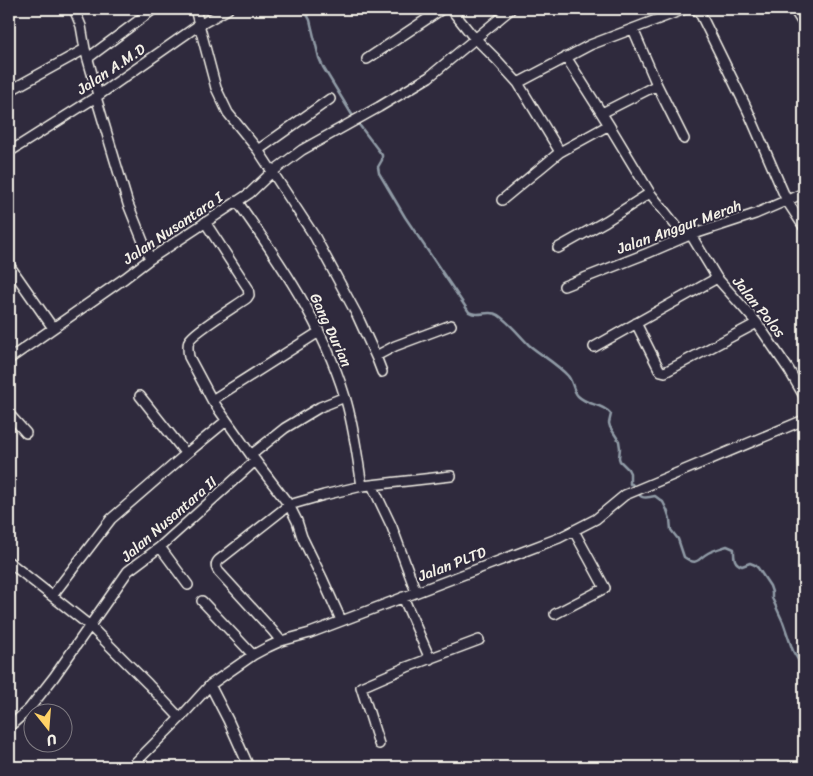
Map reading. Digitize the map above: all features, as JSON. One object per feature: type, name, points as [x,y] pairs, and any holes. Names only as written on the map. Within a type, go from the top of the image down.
[{"type":"street","points":[[74,9],[81,26],[97,96],[128,204],[150,259]]},
{"type":"street","points":[[9,91],[87,53],[154,9]]},
{"type":"street","points":[[195,9],[216,88],[221,100],[228,113],[258,150],[314,237],[357,315],[382,372]]},
{"type":"street","name":"Jalan A.M.D","points":[[9,152],[97,96],[199,26],[228,9]]},
{"type":"street","points":[[367,59],[442,9]]},
{"type":"street","points":[[451,9],[476,39],[518,83],[560,152]]},
{"type":"street","name":"Jalan Nusantara I","points":[[9,360],[150,259],[250,193],[272,172],[302,150],[429,77],[511,9]]},
{"type":"street","points":[[518,83],[590,45],[685,9]]},
{"type":"street","points":[[695,9],[700,13],[748,111],[786,201],[804,227]]},
{"type":"street","points":[[794,9],[804,24]]},
{"type":"street","points":[[633,29],[657,85],[684,139]]},
{"type":"street","name":"Jalan Polos","points":[[566,57],[610,125],[650,193],[688,236],[717,278],[757,323],[804,396]]},
{"type":"street","points":[[602,113],[657,85]]},
{"type":"street","points":[[258,150],[330,98]]},
{"type":"street","points":[[502,200],[560,152],[610,125]]},
{"type":"street","points":[[558,248],[650,193]]},
{"type":"street","name":"Jalan Anggur Merah","points":[[564,286],[688,236],[755,214],[804,193]]},
{"type":"street","name":"Gang Durian","points":[[237,201],[302,299],[334,364],[345,397],[367,486],[392,526],[416,592]]},
{"type":"street","points":[[205,222],[248,288],[249,295],[194,334],[188,343],[189,356],[212,400],[226,421],[289,505],[341,620]]},
{"type":"street","points":[[9,265],[53,328]]},
{"type":"street","points":[[594,347],[717,278]]},
{"type":"street","points":[[636,323],[660,371],[665,372],[757,323]]},
{"type":"street","points":[[376,356],[395,346],[451,325]]},
{"type":"street","points":[[212,400],[319,332]]},
{"type":"street","points":[[140,396],[186,454]]},
{"type":"street","name":"Jalan Nusantara II","points":[[9,726],[29,709],[54,677],[128,571],[160,547],[285,428],[320,408],[345,397]]},
{"type":"street","points":[[9,414],[26,433]]},
{"type":"street","name":"Jalan PLTD","points":[[131,767],[210,685],[253,655],[280,641],[310,633],[559,538],[596,519],[625,495],[804,420]]},
{"type":"street","points":[[52,596],[111,519],[226,421]]},
{"type":"street","points":[[280,641],[219,572],[216,564],[219,560],[289,505],[367,486],[450,476]]},
{"type":"street","points":[[555,614],[604,588],[574,530]]},
{"type":"street","points":[[160,547],[188,585]]},
{"type":"street","points":[[9,562],[90,626],[180,718]]},
{"type":"street","points":[[403,597],[430,659]]},
{"type":"street","points":[[202,601],[253,655]]},
{"type":"street","points":[[378,744],[361,687],[407,667],[479,640]]},
{"type":"street","points":[[210,685],[249,767]]},
{"type":"waterway","points":[[304,9],[310,20],[323,67],[354,118]]},
{"type":"waterway","points":[[357,122],[382,155],[382,160],[378,167],[379,173],[405,217],[469,312],[472,314],[495,313],[498,315],[529,345],[568,376],[578,396],[607,410],[611,414],[610,427],[619,441],[619,458],[630,473],[630,484],[632,484],[640,496],[646,498],[655,496],[663,502],[670,519],[671,530],[678,539],[684,557],[695,562],[708,553],[727,546],[734,549],[735,559],[739,565],[742,566],[750,563],[758,568],[770,586],[772,598],[804,676]]}]
